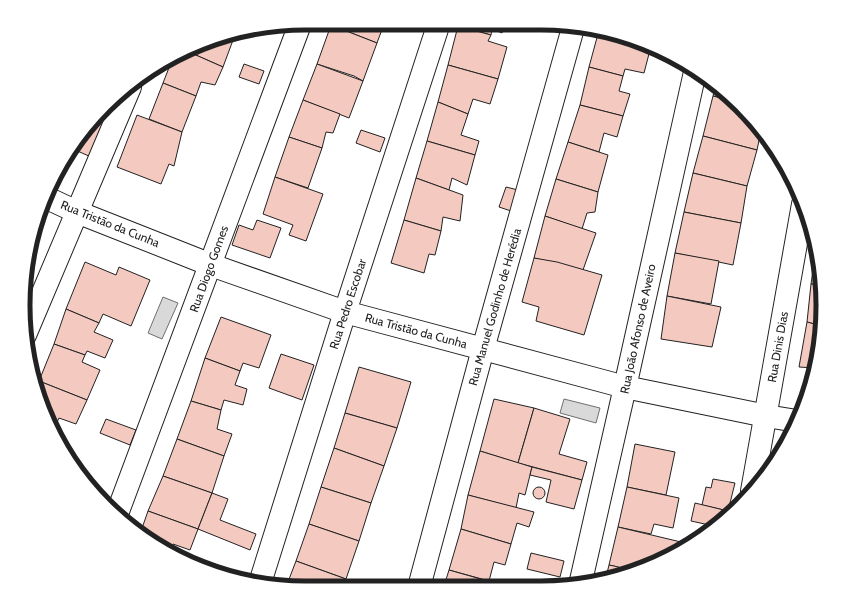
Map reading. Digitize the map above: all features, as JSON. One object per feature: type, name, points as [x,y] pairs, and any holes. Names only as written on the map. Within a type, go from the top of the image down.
[{"type":"street","name":"Rua Diogo Gomes","points":[[119,508],[298,30]]},
{"type":"street","name":"Rua Pedro Escobar","points":[[262,578],[345,312],[437,30]]},
{"type":"street","name":"Rua Manuel Godinho de Herédia","points":[[421,581],[483,349],[573,32]]},
{"type":"street","name":"Rua João Afonso de Aveiro","points":[[582,578],[626,387],[694,76]]},
{"type":"street","points":[[31,321],[126,96]]},
{"type":"street","name":"Rua Tristão da Cunha","points":[[51,200],[77,212],[211,265],[345,312],[626,387],[791,420]]},
{"type":"street","name":"Rua Dinis Dias","points":[[754,479],[801,216]]},
{"type":"shaded area","points":[[163,297],[178,303],[162,339],[148,333]]},
{"type":"shaded area","points":[[564,399],[600,408],[596,423],[560,413]]},
{"type":"building","points":[[329,30],[344,30],[377,43],[363,81],[354,76],[317,64]]},
{"type":"building","points":[[344,30],[382,30],[377,43]]},
{"type":"building","points":[[457,30],[473,30],[491,35],[488,41],[507,47],[498,79],[448,65]]},
{"type":"building","points":[[473,30],[492,30],[491,35]]},
{"type":"building","points":[[494,30],[503,30],[502,33]]},
{"type":"building","points":[[597,36],[612,39],[649,52],[644,73],[625,69],[623,76],[589,67]]},
{"type":"building","points":[[233,39],[223,67],[193,54]]},
{"type":"building","points":[[193,54],[223,67],[215,85],[201,82],[196,96],[163,83],[170,66]]},
{"type":"building","points":[[244,64],[264,71],[259,84],[239,77]]},
{"type":"building","points":[[317,64],[363,81],[349,118],[303,100]]},
{"type":"building","points":[[448,65],[498,79],[490,104],[473,99],[468,114],[438,102]]},
{"type":"building","points":[[589,67],[623,76],[619,91],[630,94],[623,116],[580,105]]},
{"type":"building","points":[[163,83],[196,96],[182,132],[149,119]]},
{"type":"building","points":[[714,92],[722,98],[713,96]]},
{"type":"building","points":[[713,96],[722,98],[748,124],[759,139],[757,150],[703,136]]},
{"type":"building","points":[[303,100],[340,114],[333,133],[326,132],[322,148],[289,137]]},
{"type":"building","points":[[438,102],[468,114],[461,135],[479,141],[475,155],[427,141]]},
{"type":"building","points":[[580,105],[623,116],[617,137],[604,133],[599,152],[568,142]]},
{"type":"building","points":[[137,115],[182,132],[174,166],[169,164],[161,184],[117,167]]},
{"type":"building","points":[[106,116],[109,117],[91,157],[77,151]]},
{"type":"building","points":[[361,130],[385,138],[380,152],[356,143]]},
{"type":"building","points":[[703,136],[757,150],[747,186],[693,173]]},
{"type":"building","points":[[289,137],[322,148],[308,188],[275,177]]},
{"type":"building","points":[[427,141],[475,155],[467,185],[452,178],[449,190],[416,178]]},
{"type":"building","points":[[568,142],[608,155],[598,192],[556,179]]},
{"type":"building","points":[[693,173],[747,186],[741,223],[684,212]]},
{"type":"building","points":[[275,177],[323,194],[306,241],[289,235],[293,225],[263,214]]},
{"type":"building","points":[[416,178],[463,195],[460,221],[443,217],[441,231],[404,220]]},
{"type":"building","points":[[556,179],[598,192],[595,212],[587,213],[582,229],[545,216]]},
{"type":"building","points":[[506,187],[518,190],[511,211],[499,207]]},
{"type":"building","points":[[684,212],[741,223],[733,265],[675,253]]},
{"type":"building","points":[[545,216],[596,233],[583,270],[534,258]]},
{"type":"building","points":[[257,220],[281,228],[270,258],[232,245],[239,225],[253,230]]},
{"type":"building","points":[[404,220],[441,231],[435,255],[429,254],[424,273],[391,263]]},
{"type":"building","points":[[675,253],[719,261],[711,304],[667,296]]},
{"type":"building","points":[[534,258],[557,262],[602,275],[584,335],[536,321],[539,307],[522,302]]},
{"type":"building","points":[[85,262],[116,275],[119,267],[150,280],[131,326],[103,314],[99,323],[66,309]]},
{"type":"building","points":[[813,267],[815,284],[811,284]]},
{"type":"building","points":[[811,284],[815,284],[815,324],[807,322]]},
{"type":"building","points":[[667,296],[721,307],[712,347],[661,339]]},
{"type":"building","points":[[66,309],[99,323],[94,332],[113,340],[105,358],[87,351],[85,355],[54,344]]},
{"type":"building","points":[[221,317],[271,335],[259,368],[243,363],[240,371],[205,358]]},
{"type":"building","points":[[807,322],[815,324],[814,341],[809,368],[799,367]]},
{"type":"building","points":[[54,344],[85,355],[82,362],[100,370],[87,400],[41,382],[40,379]]},
{"type":"building","points":[[281,354],[314,365],[302,400],[269,388]]},
{"type":"building","points":[[205,358],[240,371],[235,385],[247,389],[243,405],[224,400],[221,410],[191,401]]},
{"type":"building","points":[[359,367],[411,382],[397,428],[345,413]]},
{"type":"building","points":[[41,382],[87,400],[76,424],[59,418],[56,424]]},
{"type":"building","points":[[494,399],[534,408],[518,463],[480,451]]},
{"type":"building","points":[[191,401],[221,410],[217,429],[232,434],[224,456],[177,439]]},
{"type":"building","points":[[534,408],[570,419],[559,454],[587,462],[582,480],[518,463]]},
{"type":"building","points":[[345,413],[397,428],[384,466],[334,448]]},
{"type":"building","points":[[106,419],[136,430],[130,445],[100,433]]},
{"type":"building","points":[[177,439],[224,456],[212,493],[163,476]]},
{"type":"building","points":[[635,444],[675,452],[666,495],[627,487]]},
{"type":"building","points":[[334,448],[384,466],[371,503],[321,487]]},
{"type":"building","points":[[480,451],[532,467],[525,495],[519,493],[516,508],[468,495]]},
{"type":"building","points":[[532,467],[582,480],[574,509],[546,502],[551,480],[530,475]]},
{"type":"building","points":[[163,476],[212,493],[198,529],[148,511]]},
{"type":"building","points":[[713,479],[735,483],[729,506],[725,510],[702,505],[706,487],[711,488]]},
{"type":"building","points":[[321,487],[371,503],[359,541],[309,524]]},
{"type":"building","points":[[539,487],[543,489],[545,493],[543,497],[539,499],[535,497],[533,493],[535,489]]},
{"type":"building","points":[[627,487],[679,498],[673,528],[654,524],[651,534],[618,527]]},
{"type":"building","points":[[212,493],[228,499],[220,520],[256,534],[250,550],[198,529]]},
{"type":"building","points":[[468,495],[534,512],[529,527],[517,523],[511,544],[461,529]]},
{"type":"building","points":[[695,503],[725,510],[707,525],[691,521]]},
{"type":"building","points":[[148,511],[198,529],[190,550],[173,544],[172,546],[152,535],[142,527]]},
{"type":"building","points":[[309,524],[359,541],[346,579],[296,561]]},
{"type":"building","points":[[618,527],[681,542],[662,553],[623,568],[609,565]]},
{"type":"building","points":[[461,529],[511,544],[505,565],[494,562],[489,581],[449,570]]},
{"type":"building","points":[[531,553],[564,561],[560,577],[527,569]]},
{"type":"building","points":[[296,561],[346,579],[345,581],[289,580]]},
{"type":"building","points":[[609,565],[623,568],[612,572],[607,573]]},
{"type":"building","points":[[449,570],[488,581],[446,581]]}]
